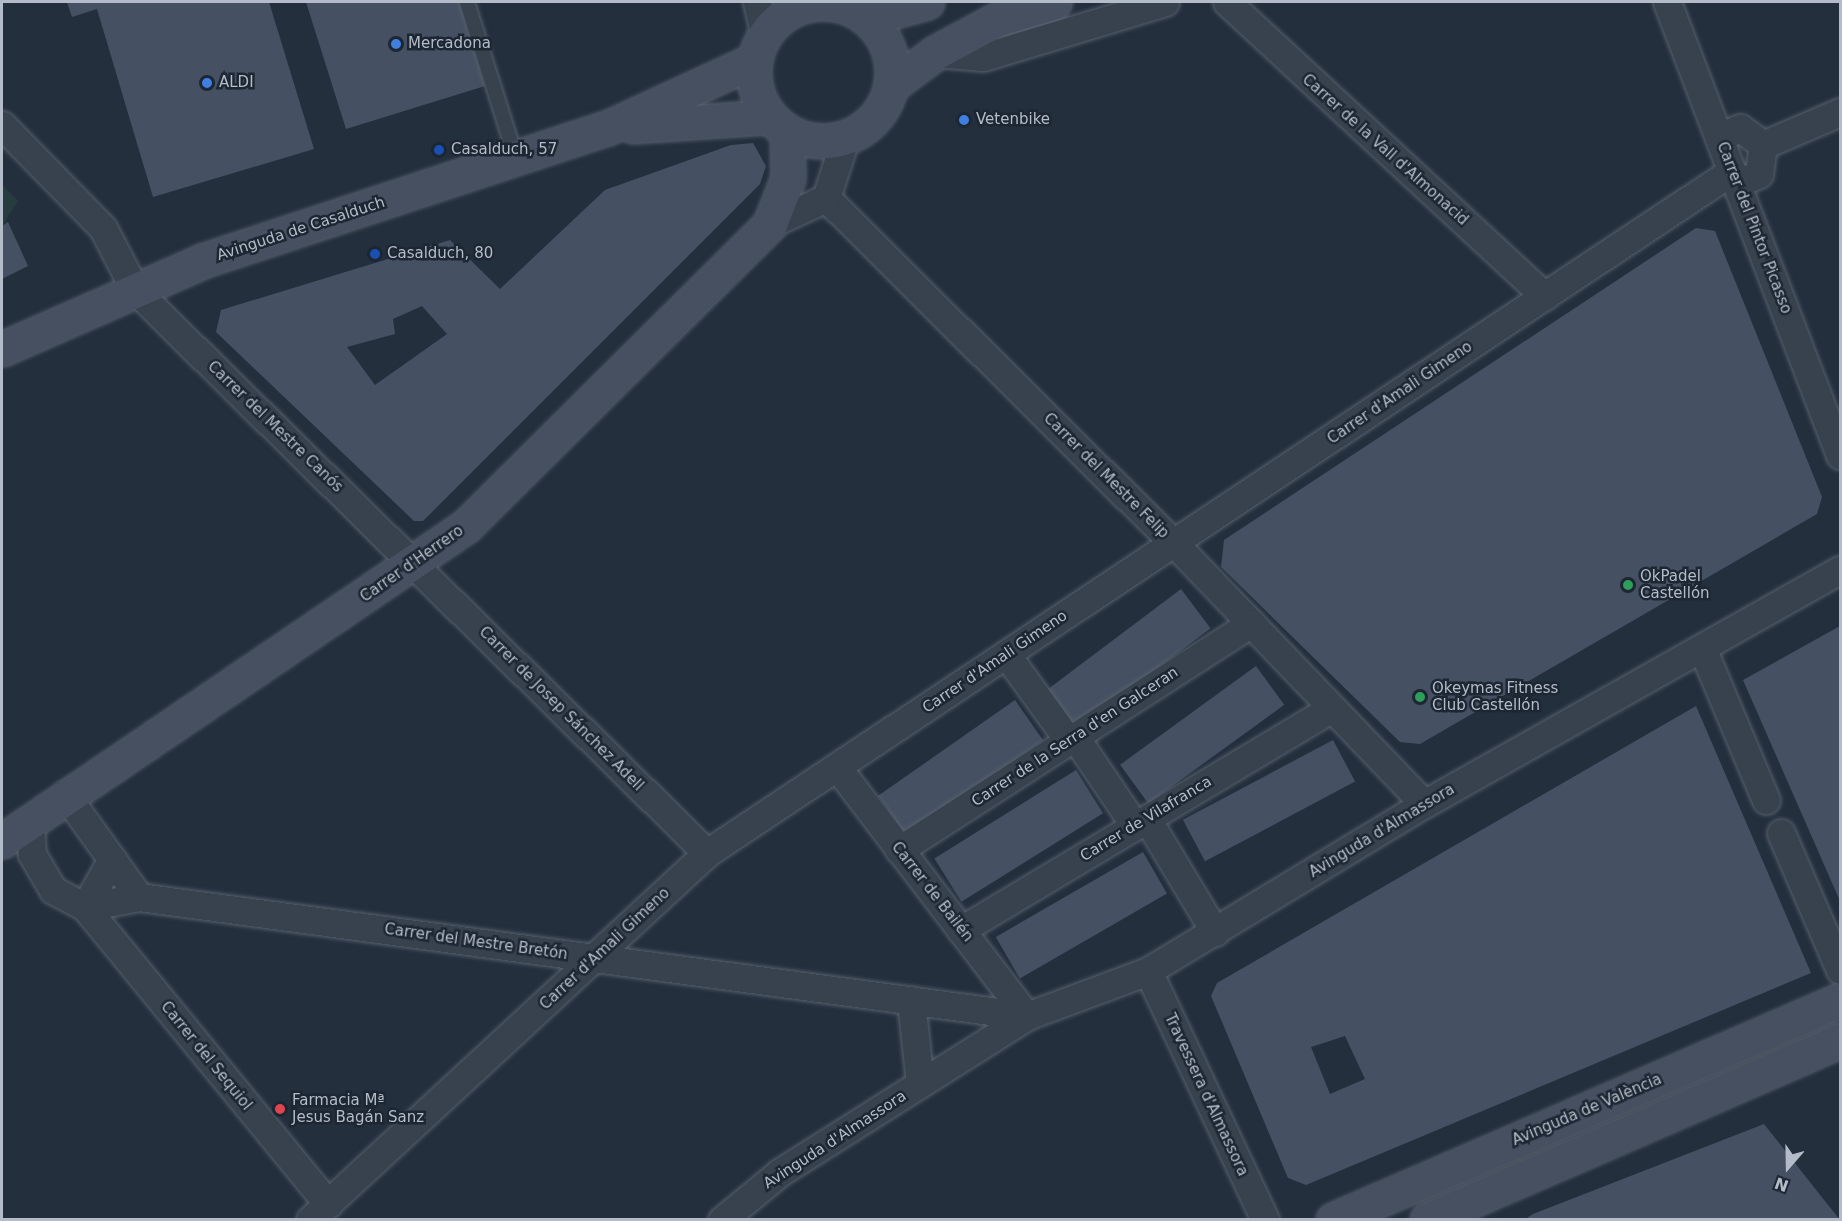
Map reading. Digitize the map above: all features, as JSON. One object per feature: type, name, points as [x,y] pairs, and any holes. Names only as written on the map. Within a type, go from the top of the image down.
[{"type":"main road","points":[[892,85],[889,49],[868,18],[847,6],[823,2],[790,10],[759,47],[755,91],[778,125],[815,142],[845,139],[876,118],[892,85],[935,53],[998,19],[1054,2]]},
{"type":"main road","points":[[868,18],[927,2]]},
{"type":"main road","name":"Avinguda de Casalduch","points":[[2,349],[202,261],[607,128],[759,47]]},
{"type":"main road","name":"Avinguda de Casalduch","points":[[607,128],[778,125]]},
{"type":"main road","name":"Carrer d'Herrero","points":[[2,842],[65,794],[415,564],[466,526],[770,224],[788,178],[778,125]]},
{"type":"main road","name":"Avinguda de València","points":[[1333,1220],[1840,1000]]},
{"type":"main road","points":[[1427,1220],[1840,1040]]},
{"type":"street","points":[[757,2],[759,47]]},
{"type":"street","points":[[935,53],[983,57],[1165,2]]},
{"type":"street","name":"Carrer de la Vall d'Almonacid","points":[[1227,2],[1545,296]]},
{"type":"street","name":"Carrer del Pintor Picasso","points":[[1667,2],[1840,455]]},
{"type":"street","points":[[1719,137],[1740,128],[1763,145],[1840,112]]},
{"type":"street","name":"Carrer del Mestre Canós","points":[[2,125],[103,228],[135,290],[415,564]]},
{"type":"street","points":[[826,198],[845,139]]},
{"type":"street","name":"Carrer d'Amali Gimeno","points":[[319,1212],[597,958],[706,853],[1545,296],[1734,178],[1759,174],[1766,154],[1763,145]]},
{"type":"street","name":"Carrer d'Herrero","points":[[770,224],[826,198]]},
{"type":"street","name":"Carrer del Mestre Felip","points":[[826,198],[1174,543],[1424,804]]},
{"type":"street","name":"Carrer de Josep Sánchez Adell","points":[[415,564],[706,853]]},
{"type":"street","name":"Avinguda d'Almassora","points":[[722,1220],[779,1173],[1027,1016],[1148,971],[1424,804],[1840,570]]},
{"type":"street","name":"Carrer de la Serra d'en Galceran","points":[[900,850],[1251,623]]},
{"type":"street","points":[[1702,648],[1766,800]]},
{"type":"street","points":[[1006,654],[1141,823],[1215,932]]},
{"type":"street","name":"Carrer de Vilafranca","points":[[961,930],[1332,708]]},
{"type":"street","name":"Carrer de Bailén","points":[[837,767],[1027,1016]]},
{"type":"street","points":[[65,794],[139,897]]},
{"type":"street","points":[[30,820],[32,854],[53,890],[85,907],[112,859]]},
{"type":"street","points":[[1781,833],[1840,970]]},
{"type":"street","name":"Carrer del Mestre Bretón","points":[[85,907],[139,897],[1027,1016]]},
{"type":"street","name":"Carrer del Sequiol","points":[[85,907],[319,1212]]},
{"type":"street","name":"Travessera d'Almassora","points":[[1148,971],[1265,1220]]},
{"type":"street","name":"Avinguda d'Almassora","points":[[911,1000],[920,1084]]},
{"type":"lane","points":[[467,2],[516,158]]},
{"type":"green space","points":[[2,184],[18,201],[2,226]]},
{"type":"building","name":"ALDI","points":[[67,2],[269,2],[314,149],[153,197],[97,9],[72,17]]},
{"type":"building","name":"Mercadona","points":[[306,2],[459,2],[485,86],[346,129]]},
{"type":"building","points":[[753,143],[766,166],[760,184],[423,521],[414,521],[216,332],[221,310],[450,240],[500,289],[605,190],[731,145]],"holes":[[[422,306],[447,334],[375,385],[347,347],[395,334],[393,319]]]},
{"type":"building","points":[[8,222],[28,266],[2,279],[2,226]]},
{"type":"building","points":[[1696,228],[1715,231],[1822,497],[1817,514],[1420,744],[1400,742],[1221,567],[1224,540]]},
{"type":"building","points":[[1181,589],[1210,628],[1076,729],[1047,690]]},
{"type":"building","points":[[1840,626],[1840,901],[1743,680]]},
{"type":"building","points":[[1256,666],[1284,705],[1148,804],[1120,765]]},
{"type":"building","points":[[1015,700],[1043,740],[906,836],[878,796]]},
{"type":"building","points":[[1696,706],[1811,973],[1306,1185],[1288,1178],[1211,996],[1217,983]],"holes":[[[1345,1036],[1365,1079],[1330,1094],[1311,1047]]]},
{"type":"building","points":[[1333,740],[1355,781],[1205,861],[1183,820]]},
{"type":"building","points":[[1076,770],[1103,813],[961,902],[934,858]]},
{"type":"building","points":[[1143,852],[1167,894],[1020,979],[996,937]]},
{"type":"building","points":[[1764,1124],[1840,1220],[1524,1220],[1533,1214]]},
{"type":"place","name":"Mercadona","points":[[396,44]]},
{"type":"place","name":"ALDI","points":[[207,83]]},
{"type":"place","name":"Vetenbike","points":[[964,120]]},
{"type":"place","name":"Casalduch, 57","points":[[439,150]]},
{"type":"place","name":"Casalduch, 80","points":[[375,254]]},
{"type":"place","name":"OkPadel Castellón","points":[[1628,585]]},
{"type":"place","name":"Okeymas Fitness Club Castellón","points":[[1420,697]]},
{"type":"place","name":"Farmacia Mª Jesus Bagán Sanz","points":[[280,1109]]}]
